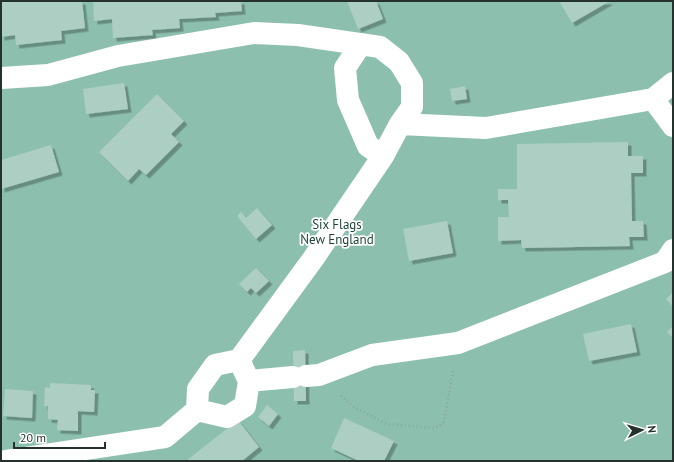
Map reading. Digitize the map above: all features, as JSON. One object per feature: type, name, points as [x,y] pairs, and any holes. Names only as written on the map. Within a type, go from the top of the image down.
[{"type":"street","points":[[1,78],[48,75],[118,56],[254,33],[298,35],[380,47],[399,62],[412,83],[412,107],[400,124],[383,156],[313,259],[239,360],[215,365],[198,389],[197,410],[165,437],[6,461]]},
{"type":"street","points":[[361,44],[345,68],[348,100],[368,146],[383,156]]},
{"type":"street","points":[[400,124],[486,128],[653,99],[673,83]]},
{"type":"street","points":[[653,99],[673,126]]},
{"type":"street","points":[[249,381],[306,376],[372,355],[458,343],[670,257]]},
{"type":"street","points":[[197,410],[227,417],[244,406],[249,381],[239,360]]},
{"type":"path","points":[[306,376],[354,407],[387,424],[435,428],[444,422],[458,343]]},
{"type":"green space","name":"Six Flags New England","points":[[1,1],[673,1],[673,461],[1,461]]},
{"type":"building","points":[[1,1],[82,1],[85,28],[61,31],[62,40],[16,45],[15,35],[1,37]]},
{"type":"building","points":[[93,1],[241,1],[242,11],[215,13],[216,17],[179,19],[180,28],[152,30],[153,35],[113,38],[112,19],[94,21]]},
{"type":"building","points":[[347,1],[376,1],[383,19],[358,29]]},
{"type":"building","points":[[559,1],[610,1],[572,23]]},
{"type":"building","points":[[124,83],[128,109],[86,114],[83,89]]},
{"type":"building","points":[[465,86],[467,99],[452,101],[450,89]]},
{"type":"building","points":[[157,94],[184,121],[171,134],[179,142],[146,175],[139,169],[128,181],[99,152]]},
{"type":"building","points":[[628,142],[628,156],[643,156],[643,173],[631,173],[632,221],[643,221],[644,237],[629,237],[630,246],[522,248],[521,240],[498,241],[498,217],[509,217],[508,200],[498,200],[498,189],[517,189],[517,144]]},
{"type":"building","points":[[51,145],[59,172],[1,189],[1,160]]},
{"type":"building","points":[[257,208],[272,225],[256,239],[237,216],[241,212],[246,218]]},
{"type":"building","points":[[447,221],[453,253],[409,261],[403,229]]},
{"type":"building","points":[[256,268],[269,281],[256,293],[251,288],[247,292],[239,284]]},
{"type":"building","points":[[673,292],[673,307],[666,299]]},
{"type":"building","points":[[631,324],[637,352],[589,361],[583,334]]},
{"type":"building","points":[[673,326],[673,338],[667,332]]},
{"type":"building","points":[[305,350],[306,401],[294,401],[293,351]]},
{"type":"building","points":[[50,383],[91,385],[91,390],[95,390],[94,412],[78,411],[78,431],[57,430],[58,420],[48,419],[48,406],[44,406],[45,387],[50,388]]},
{"type":"building","points":[[5,389],[33,391],[32,418],[3,416]]},
{"type":"building","points":[[267,405],[278,414],[269,426],[258,417]]},
{"type":"building","points":[[344,418],[394,441],[384,461],[359,461],[331,448]]},
{"type":"building","points":[[238,420],[259,447],[242,461],[186,461]]}]
